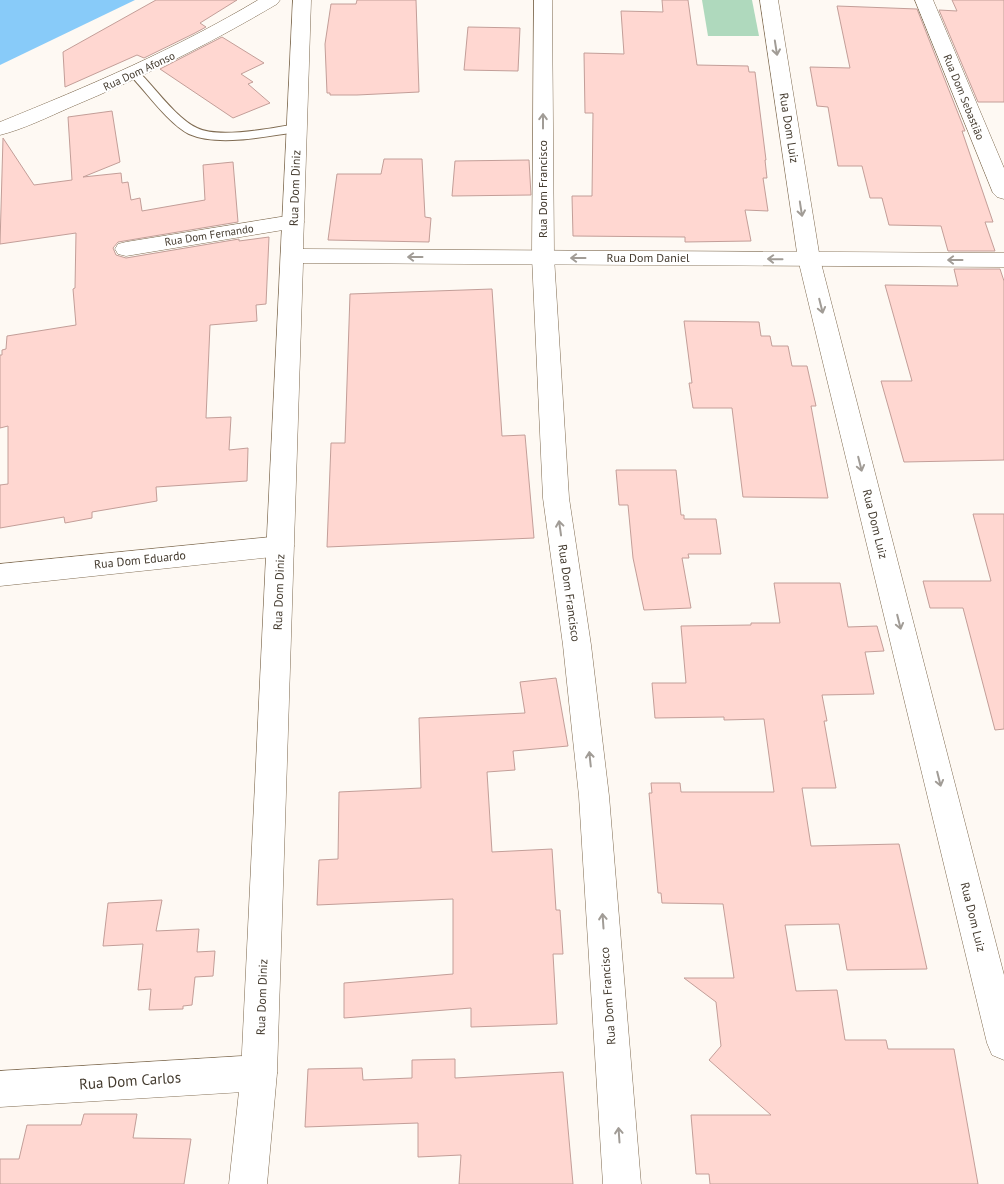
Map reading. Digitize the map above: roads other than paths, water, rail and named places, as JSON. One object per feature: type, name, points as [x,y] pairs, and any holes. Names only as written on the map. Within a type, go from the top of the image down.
[{"type":"street","name":"Rua Dom Afonso","points":[[0,129],[135,74],[213,34],[272,0]]},
{"type":"street","name":"Rua Dom Diniz","points":[[248,1184],[259,1072],[302,0]]},
{"type":"street","name":"Rua Dom Francisco","points":[[543,0],[543,258],[556,498],[577,645],[594,796],[622,1184]]},
{"type":"street","name":"Rua Dom Luiz","points":[[769,0],[809,259],[1004,1043]]},
{"type":"street","name":"Rua Dom Sebastião","points":[[924,0],[1004,194]]},
{"type":"street","name":"Rua Dom Fernando","points":[[126,249],[293,222]]},
{"type":"street","name":"Rua Dom Daniel","points":[[292,256],[1004,260]]},
{"type":"street","name":"Rua Dom Eduardo","points":[[0,575],[280,546]]},
{"type":"street","name":"Rua Dom Carlos","points":[[0,1089],[259,1072]]},
{"type":"lane","points":[[135,74],[166,107],[192,130],[213,135],[251,134],[297,128]]},
{"type":"water","points":[[0,0],[135,0],[0,65]]}]
